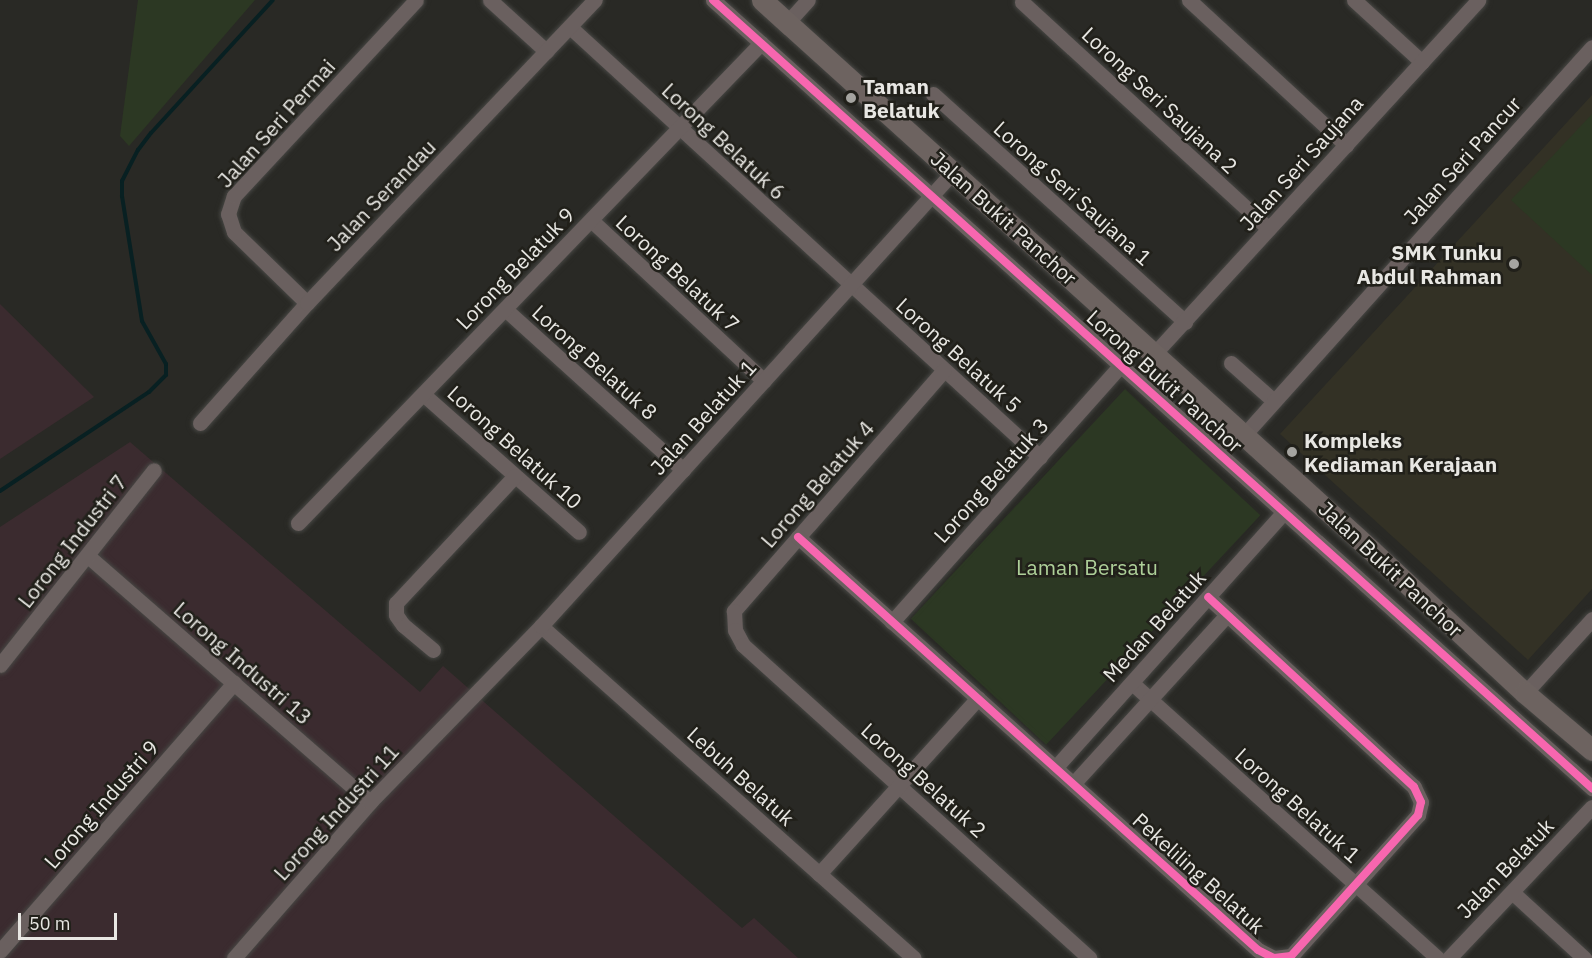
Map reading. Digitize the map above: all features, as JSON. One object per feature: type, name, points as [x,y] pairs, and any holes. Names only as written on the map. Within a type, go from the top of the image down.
[{"type":"main road","name":"Jalan Bukit Panchor","points":[[762,0],[1155,354],[1525,693],[1592,750]]},
{"type":"street","name":"Jalan Seri Permai","points":[[307,303],[234,232],[228,214],[234,196],[416,0]]},
{"type":"street","points":[[490,0],[546,51]]},
{"type":"street","name":"Jalan Serandau","points":[[200,423],[307,303],[596,0]]},
{"type":"street","name":"Lorong Bukit Panchor","points":[[713,0],[1592,788]]},
{"type":"street","points":[[787,22],[808,0]]},
{"type":"street","points":[[1189,0],[1346,145]]},
{"type":"street","points":[[1354,0],[1422,62]]},
{"type":"street","name":"Jalan Seri Saujana","points":[[1155,354],[1478,0]]},
{"type":"street","name":"Lorong Seri Saujana 2","points":[[1022,2],[1269,229]]},
{"type":"street","name":"Lorong Belatuk 6","points":[[570,27],[850,285]]},
{"type":"street","name":"Lorong Belatuk 9","points":[[298,523],[761,43]]},
{"type":"street","name":"Jalan Seri Pancur","points":[[1244,435],[1592,47]]},
{"type":"street","name":"Lorong Seri Saujana 1","points":[[933,94],[1185,322]]},
{"type":"street","name":"Jalan Belatuk 1","points":[[477,693],[542,626],[953,172]]},
{"type":"street","name":"Lorong Belatuk 7","points":[[591,220],[764,381]]},
{"type":"street","name":"Lorong Belatuk 5","points":[[850,285],[1040,457]]},
{"type":"street","name":"Lorong Belatuk 8","points":[[505,309],[683,470]]},
{"type":"street","points":[[1231,363],[1274,401]]},
{"type":"street","name":"Lorong Belatuk 3","points":[[892,622],[1121,365]]},
{"type":"street","name":"Lorong Belatuk 4","points":[[735,630],[734,611],[944,370]]},
{"type":"street","name":"Lorong Belatuk 10","points":[[423,394],[579,532]]},
{"type":"street","name":"Lorong Industri 7","points":[[0,665],[154,470]]},
{"type":"street","points":[[433,650],[403,625],[396,615],[396,603],[515,476]]},
{"type":"street","name":"Medan Belatuk","points":[[1055,768],[1284,512]]},
{"type":"street","name":"Pekeliling Belatuk","points":[[798,537],[1258,950],[1274,958],[1291,956],[1418,814],[1421,802],[1414,787],[1208,597]]},
{"type":"street","name":"Lorong Industri 13","points":[[88,556],[370,802]]},
{"type":"street","points":[[1073,784],[1227,615]]},
{"type":"street","points":[[1525,693],[1592,620]]},
{"type":"street","name":"Lebuh Belatuk","points":[[542,626],[914,958]]},
{"type":"street","name":"Lorong Belatuk 2","points":[[735,630],[743,645],[1089,958]]},
{"type":"street","name":"Lorong Belatuk 1","points":[[1132,682],[1437,958]]},
{"type":"street","name":"Lorong Industri 9","points":[[0,951],[234,683]]},
{"type":"street","name":"Lorong Industri 11","points":[[234,958],[370,802],[477,693]]},
{"type":"street","points":[[819,874],[978,698]]},
{"type":"street","name":"Jalan Belatuk","points":[[1449,958],[1592,807]]},
{"type":"street","points":[[1512,892],[1584,958]]},
{"type":"shaded area","name":"SMK Tunku Abdul Rahman","points":[[1592,95],[1592,589],[1528,660],[1280,434]]},
{"type":"shaded area","points":[[0,304],[94,397],[0,459]]},
{"type":"shaded area","points":[[130,442],[420,692],[443,666],[742,928],[754,918],[798,958],[0,958],[0,527]]},
{"type":"green space","points":[[138,0],[255,0],[129,146],[120,136]]},
{"type":"green space","points":[[1592,114],[1592,275],[1511,200]]},
{"type":"green space","name":"Laman Bersatu","points":[[1125,389],[1260,515],[1046,745],[911,619]]},
{"type":"waterway","points":[[0,491],[149,392],[166,375],[166,364],[142,321],[122,196],[122,181],[138,150],[151,133],[273,0]]},
{"type":"cycle path","points":[[713,0],[1592,788]]},
{"type":"cycle path","points":[[798,537],[1258,950],[1274,958],[1291,956],[1418,815],[1421,802],[1414,787],[1208,597]]},
{"type":"place","name":"Taman Belatuk","points":[[851,98]]},
{"type":"place","name":"SMK Tunku Abdul Rahman","points":[[1514,264]]},
{"type":"place","name":"Kompleks Kediaman Kerajaan","points":[[1292,452]]}]
